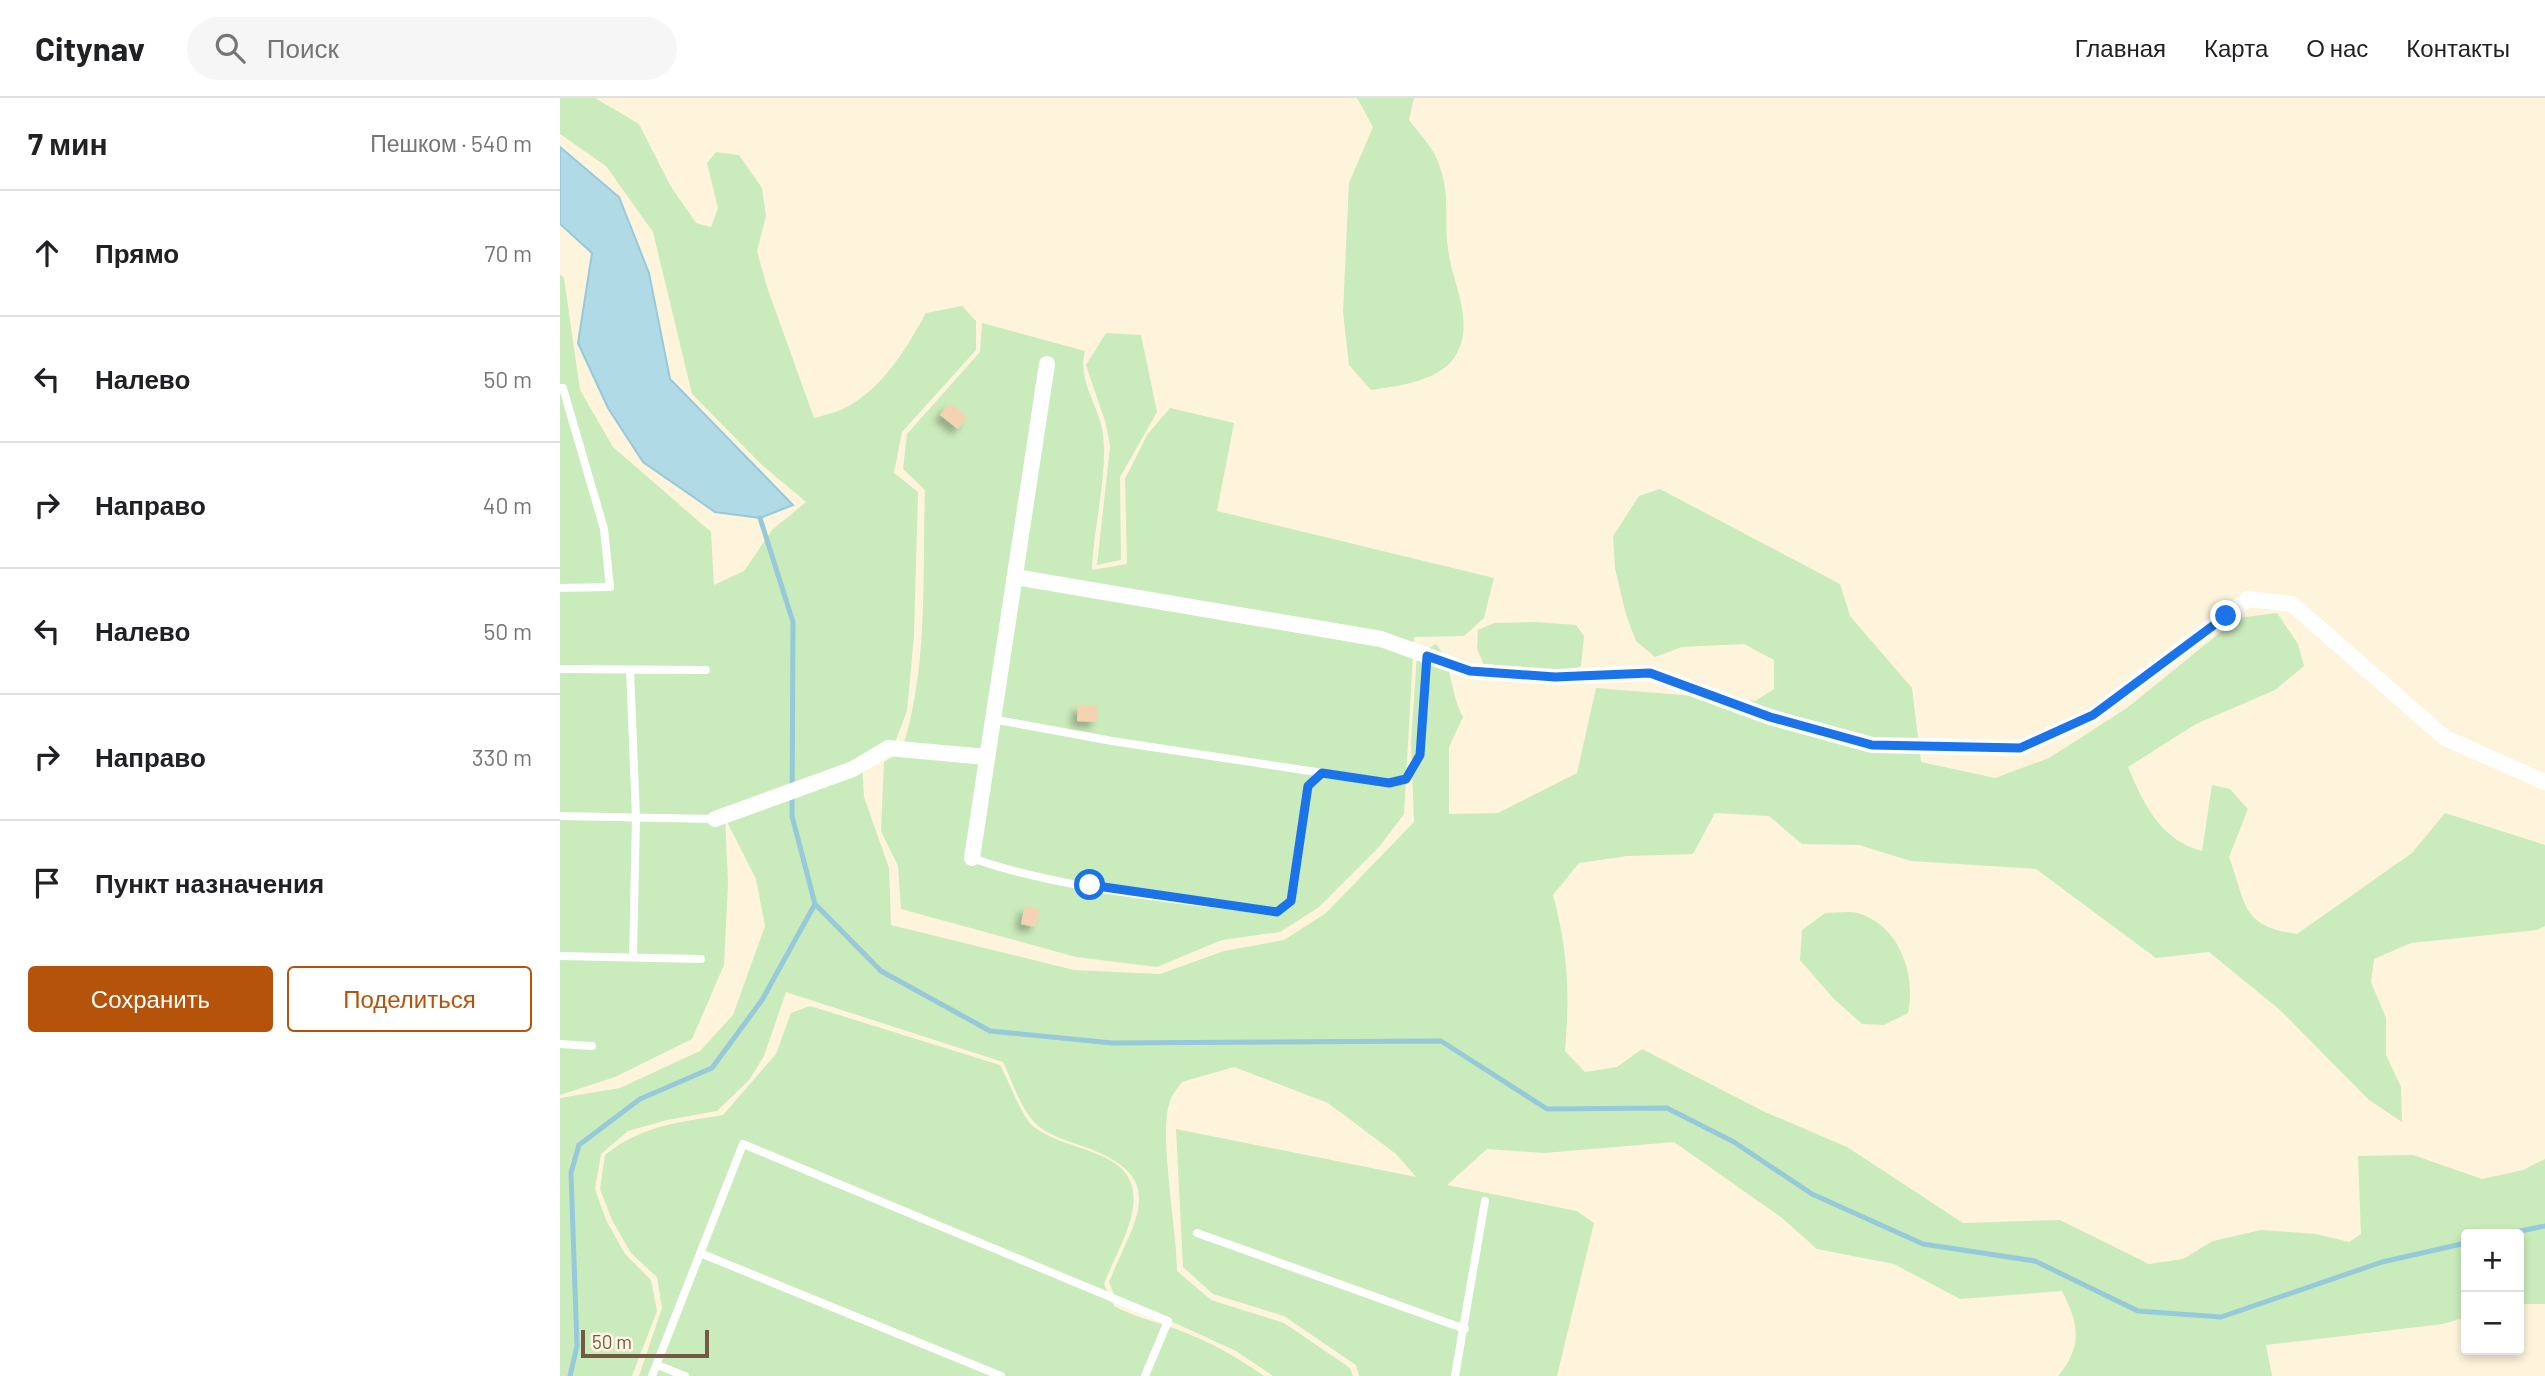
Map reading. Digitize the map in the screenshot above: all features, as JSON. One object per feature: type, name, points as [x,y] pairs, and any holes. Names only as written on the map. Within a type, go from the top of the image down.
[{"type":"street","points":[[972,858],[1047,364]]},
{"type":"street","points":[[1015,577],[1381,639],[1470,671],[1555,677],[1650,673],[1770,717],[1872,745],[2020,748],[2093,715],[2248,599],[2292,604],[2445,738],[2545,782]]},
{"type":"street","points":[[715,819],[853,769],[888,748],[986,757]]},
{"type":"lane","points":[[560,388],[563,388],[604,528],[610,587],[560,588]]},
{"type":"lane","points":[[992,719],[1112,741],[1389,783],[1406,779],[1420,755],[1427,656]]},
{"type":"lane","points":[[560,669],[706,670]]},
{"type":"lane","points":[[630,670],[636,817],[634,957]]},
{"type":"lane","points":[[972,858],[998,867],[1064,881],[1277,912],[1291,901],[1308,786],[1322,773]]},
{"type":"lane","points":[[560,816],[715,819]]},
{"type":"lane","points":[[560,956],[701,959]]},
{"type":"lane","points":[[560,1044],[592,1046]]},
{"type":"lane","points":[[652,1376],[743,1144],[1168,1321],[1145,1376]]},
{"type":"lane","points":[[1455,1376],[1485,1201]]},
{"type":"lane","points":[[1198,1233],[1465,1329]]},
{"type":"lane","points":[[700,1253],[1001,1376]]},
{"type":"lane","points":[[657,1365],[685,1376]]},
{"type":"green space","points":[[560,98],[595,98],[639,124],[670,185],[696,223],[711,227],[718,208],[707,163],[716,152],[739,155],[762,188],[766,216],[757,251],[767,287],[814,418],[841,410],[871,390],[902,354],[926,313],[962,306],[976,321],[976,350],[902,432],[894,473],[918,492],[914,636],[907,711],[892,750],[862,761],[864,797],[889,868],[891,925],[1074,970],[1160,974],[1224,951],[1284,940],[1326,913],[1414,822],[1411,742],[1417,655],[1436,644],[1446,661],[1455,698],[1463,717],[1449,747],[1449,814],[1498,813],[1577,773],[1596,688],[1755,701],[1774,689],[1774,660],[1744,644],[1682,647],[1655,657],[1636,641],[1626,615],[1615,568],[1613,536],[1639,496],[1660,489],[1840,584],[1850,616],[1912,688],[1921,762],[1995,778],[2049,758],[2127,708],[2238,618],[2277,613],[2298,644],[2304,666],[2275,690],[2196,724],[2128,767],[2155,819],[2175,839],[2202,851],[2212,785],[2230,789],[2248,809],[2229,857],[2244,901],[2256,919],[2265,925],[2297,934],[2412,853],[2445,813],[2545,845],[2545,926],[2537,930],[2411,943],[2374,959],[2371,982],[2386,1018],[2386,1055],[2401,1087],[2402,1122],[2369,1100],[2280,1010],[2209,952],[2156,958],[2036,869],[1911,861],[1859,845],[1802,844],[1769,816],[1715,813],[1693,854],[1627,856],[1579,863],[1553,895],[1567,973],[1565,1051],[1585,1072],[1617,1067],[1642,1049],[1765,1112],[1847,1147],[1963,1223],[2060,1220],[2149,1264],[2183,1259],[2213,1241],[2261,1230],[2316,1234],[2349,1242],[2361,1234],[2358,1156],[2413,1155],[2482,1179],[2523,1170],[2545,1159],[2545,1304],[2524,1304],[2524,1229],[2461,1229],[2461,1319],[2443,1324],[2266,1345],[2272,1376],[2058,1376],[2072,1355],[2076,1335],[2072,1314],[2062,1291],[1960,1299],[1894,1264],[1817,1249],[1782,1218],[1674,1142],[1544,1153],[1487,1149],[1447,1185],[1577,1211],[1594,1223],[1557,1376],[1359,1376],[1356,1365],[1284,1316],[1213,1294],[1183,1267],[1176,1129],[1416,1177],[1396,1154],[1328,1103],[1234,1067],[1182,1082],[1170,1101],[1166,1135],[1177,1271],[1211,1300],[1284,1323],[1350,1368],[1353,1376],[1273,1376],[1236,1351],[1177,1324],[1117,1302],[1109,1282],[1136,1219],[1139,1202],[1137,1186],[1129,1172],[1112,1159],[1052,1135],[1036,1124],[1021,1103],[1003,1062],[786,992],[764,1056],[749,1080],[717,1111],[667,1120],[628,1131],[601,1154],[595,1189],[606,1220],[625,1254],[651,1280],[657,1311],[632,1376],[560,1376],[560,1098],[620,1088],[700,1051],[733,1015],[765,926],[756,879],[725,818],[728,882],[724,965],[692,1039],[615,1077],[560,1095],[560,274],[564,278],[580,390],[613,447],[711,532],[714,585],[744,571],[772,530],[806,502],[762,465],[692,394],[653,232],[606,166],[560,134]]},
{"type":"green space","points":[[1357,98],[1414,98],[1409,120],[1428,144],[1442,172],[1446,195],[1448,249],[1463,318],[1461,345],[1447,366],[1416,382],[1371,390],[1349,365],[1343,312],[1349,183],[1373,127]]},
{"type":"green space","points":[[982,323],[1085,351],[1085,379],[1104,440],[1103,476],[1092,570],[1127,564],[1125,479],[1147,435],[1170,408],[1234,423],[1217,511],[1494,578],[1484,618],[1464,636],[1414,637],[1404,814],[1380,846],[1319,907],[1280,932],[1222,940],[1157,967],[1076,957],[901,909],[898,866],[881,831],[884,762],[901,752],[910,721],[920,656],[925,490],[903,469],[907,434],[980,352]]},
{"type":"green space","points":[[1106,333],[1141,335],[1157,412],[1120,477],[1121,560],[1097,565],[1110,447],[1106,424],[1086,365]]},
{"type":"green space","points":[[1494,623],[1576,625],[1584,636],[1581,666],[1568,671],[1485,667],[1477,649],[1478,630]]},
{"type":"green space","points":[[1825,913],[1858,913],[1873,919],[1885,929],[1902,953],[1907,968],[1910,998],[1908,1013],[1884,1025],[1862,1024],[1833,998],[1800,960],[1802,930]]},
{"type":"green space","points":[[810,1006],[1000,1065],[1020,1107],[1034,1127],[1104,1157],[1121,1168],[1130,1182],[1134,1197],[1132,1214],[1104,1284],[1114,1306],[1199,1339],[1264,1376],[639,1376],[662,1308],[657,1277],[631,1253],[612,1220],[600,1189],[605,1155],[647,1131],[723,1115],[776,1054],[791,1013]]},
{"type":"water","points":[[560,147],[619,197],[649,273],[670,379],[793,505],[760,518],[715,512],[643,462],[608,408],[578,343],[592,253],[560,224]]},
{"type":"building","points":[[950,403],[967,417],[958,429],[940,415]]},
{"type":"building","points":[[1078,705],[1098,706],[1097,722],[1077,721]]},
{"type":"building","points":[[1025,906],[1040,910],[1035,927],[1021,924]]},
{"type":"waterway","points":[[760,518],[793,622],[792,816],[815,904],[881,971],[990,1031],[1112,1043],[1441,1041],[1547,1109],[1667,1108],[1734,1142],[1812,1194],[1923,1244],[2035,1261],[2138,1311],[2221,1317],[2382,1262],[2461,1244]]},
{"type":"waterway","points":[[570,1376],[577,1346],[571,1173],[579,1145],[640,1099],[712,1068],[762,1000],[815,904]]},
{"type":"waterway","points":[[2524,1230],[2545,1226]]},
{"type":"route","points":[[1090,885],[1277,912],[1291,901],[1308,786],[1322,773],[1389,783],[1406,779],[1420,755],[1427,656],[1470,671],[1555,677],[1650,673],[1770,717],[1872,745],[2020,748],[2093,715],[2226,616]]}]
